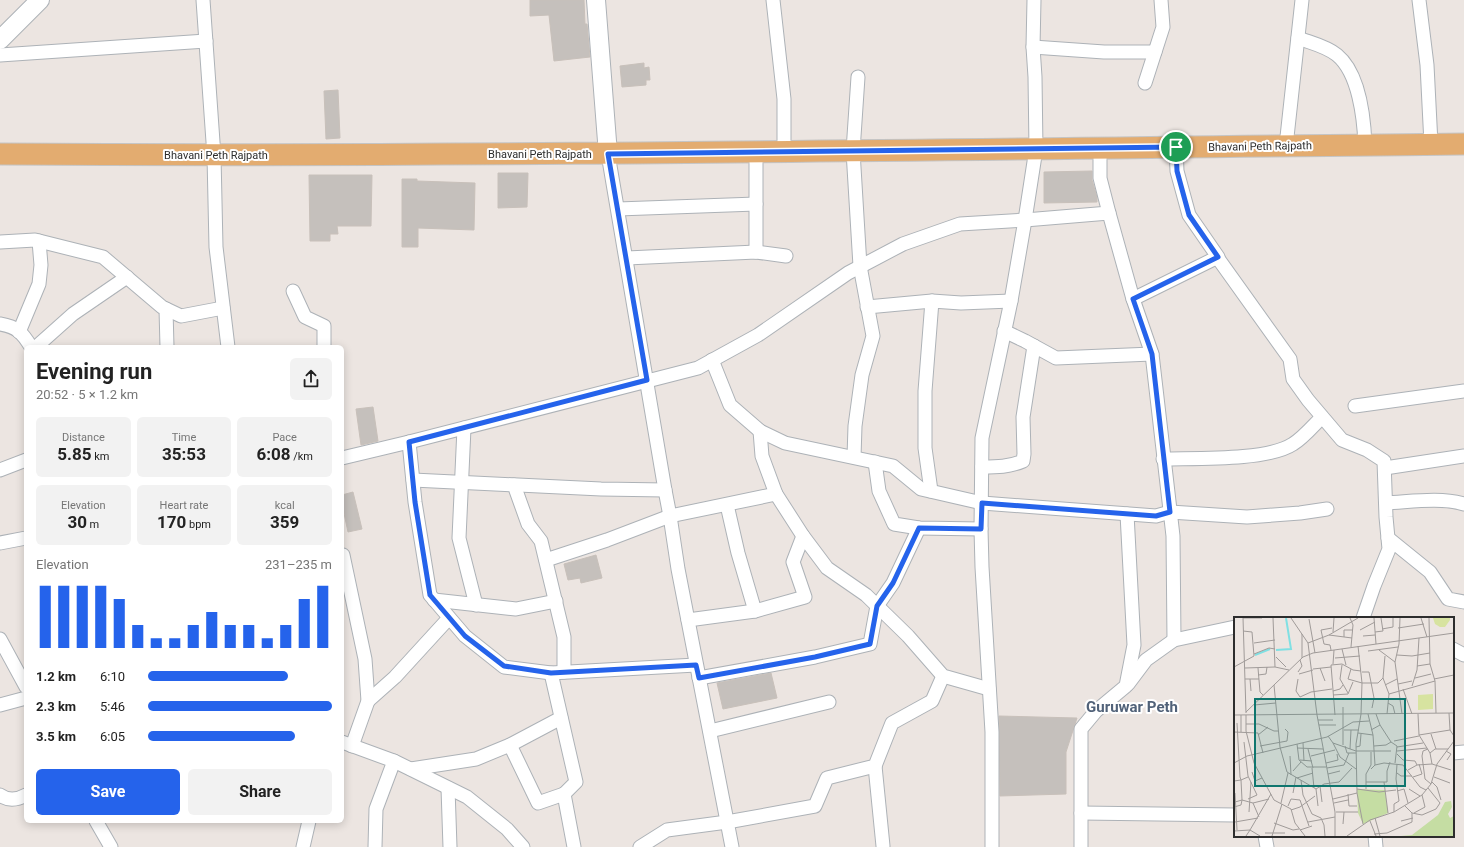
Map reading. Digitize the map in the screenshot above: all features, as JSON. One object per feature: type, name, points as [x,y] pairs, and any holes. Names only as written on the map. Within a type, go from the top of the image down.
[{"type":"main road","points":[[0,40],[40,0]]},
{"type":"main road","points":[[596,0],[608,154]]},
{"type":"main road","name":"Bhavani Peth Rajpath","points":[[0,154],[214,156],[608,154],[1464,144]]},
{"type":"street","points":[[203,0],[214,156],[216,247],[228,345]]},
{"type":"street","points":[[773,0],[784,99],[784,152]]},
{"type":"street","points":[[992,847],[992,732],[981,529],[982,438],[1011,301],[1026,220],[1036,148],[1033,48],[1034,0]]},
{"type":"street","points":[[1145,83],[1163,27],[1161,0]]},
{"type":"street","points":[[1286,146],[1302,0]]},
{"type":"street","points":[[1419,0],[1427,65],[1431,144]]},
{"type":"street","points":[[1298,38],[1322,46],[1337,55],[1349,69],[1364,117],[1365,145]]},
{"type":"street","points":[[0,55],[206,41]]},
{"type":"street","points":[[1033,48],[1104,52],[1155,52]]},
{"type":"street","points":[[854,457],[855,426],[862,375],[873,336],[860,266],[853,151],[858,77]]},
{"type":"street","points":[[1176,147],[1177,171],[1189,215],[1290,359],[1293,379],[1342,440],[1367,450],[1384,461],[1389,549],[1363,617]]},
{"type":"street","points":[[1100,148],[1100,178],[1133,299],[1152,354],[1163,460],[1173,536],[1174,640]]},
{"type":"street","points":[[756,152],[756,252]]},
{"type":"street","points":[[608,154],[627,258],[678,569],[732,847]]},
{"type":"street","points":[[618,209],[756,204]]},
{"type":"street","points":[[344,458],[698,368],[758,335],[860,266],[903,244],[960,224],[1109,213]]},
{"type":"street","points":[[0,242],[35,240],[103,257],[166,309],[181,316],[223,308]]},
{"type":"street","points":[[19,332],[39,284],[39,241]]},
{"type":"street","points":[[627,258],[756,252],[786,256]]},
{"type":"street","points":[[1133,299],[1217,257]]},
{"type":"street","points":[[38,345],[73,314],[127,277]]},
{"type":"street","points":[[293,291],[305,317],[324,326],[324,345]]},
{"type":"street","points":[[867,307],[932,301],[961,303],[1011,301]]},
{"type":"street","points":[[931,491],[925,448],[925,391],[932,301]]},
{"type":"street","points":[[166,309],[167,345]]},
{"type":"street","points":[[0,324],[11,326],[24,335],[29,345]]},
{"type":"street","points":[[1004,331],[1056,358],[1152,354]]},
{"type":"street","points":[[982,467],[1005,467],[1022,461],[1024,454],[1022,417],[1034,346]]},
{"type":"street","points":[[712,360],[730,405],[760,431],[785,443],[893,466],[921,489],[982,503],[1156,516],[1170,512],[1247,517],[1300,513],[1327,509]]},
{"type":"street","points":[[1355,406],[1464,391]]},
{"type":"street","points":[[1163,460],[1253,455],[1277,451],[1293,444],[1322,417]]},
{"type":"street","points":[[464,428],[459,538],[476,605]]},
{"type":"street","points":[[760,431],[762,456],[776,494],[803,536],[827,568],[866,595],[908,636],[943,676],[989,689]]},
{"type":"street","points":[[409,442],[413,480],[430,595],[465,636],[504,666],[551,673],[696,665]]},
{"type":"street","points":[[1385,468],[1464,456]]},
{"type":"street","points":[[0,470],[24,461]]},
{"type":"street","points":[[875,462],[879,491],[894,524],[919,528],[981,529]]},
{"type":"street","points":[[413,480],[601,489],[665,490]]},
{"type":"street","points":[[514,485],[528,524],[541,542],[546,560],[564,637],[564,672]]},
{"type":"street","points":[[546,560],[607,540],[670,516],[776,494]]},
{"type":"street","points":[[1386,503],[1455,501],[1464,504]]},
{"type":"street","points":[[727,505],[738,553],[755,611]]},
{"type":"street","points":[[1126,686],[1134,645],[1127,514]]},
{"type":"street","points":[[699,678],[815,657],[870,644],[877,606],[893,583],[919,528]]},
{"type":"street","points":[[688,620],[755,611],[805,597],[793,562],[803,536]]},
{"type":"street","points":[[0,543],[24,538]]},
{"type":"street","points":[[1388,538],[1430,572],[1448,598],[1464,602]]},
{"type":"street","points":[[344,560],[365,659],[368,700]]},
{"type":"street","points":[[434,600],[516,609],[556,601]]},
{"type":"street","points":[[449,618],[395,678],[368,700],[347,744],[394,761],[467,797],[507,829],[523,847]]},
{"type":"street","points":[[1081,847],[1081,729],[1096,712],[1126,686],[1146,660],[1174,640],[1234,627]]},
{"type":"street","points":[[0,639],[24,683]]},
{"type":"street","points":[[1454,650],[1464,655]]},
{"type":"street","points":[[510,745],[538,804],[564,794],[576,782],[551,673]]},
{"type":"street","points":[[883,846],[875,766],[892,723],[932,702],[943,676]]},
{"type":"street","points":[[0,705],[24,699]]},
{"type":"street","points":[[710,731],[829,702]]},
{"type":"street","points":[[411,769],[476,759],[510,745],[561,718]]},
{"type":"street","points":[[1454,753],[1464,752]]},
{"type":"street","points":[[375,847],[376,809],[394,761]]},
{"type":"street","points":[[640,847],[668,830],[727,822],[815,806],[827,778],[875,766]]},
{"type":"street","points":[[448,788],[450,847]]},
{"type":"street","points":[[564,794],[574,847]]},
{"type":"street","points":[[0,795],[8,799],[19,799],[24,796]]},
{"type":"street","points":[[1081,813],[1234,815]]},
{"type":"street","points":[[97,823],[111,847]]},
{"type":"street","points":[[303,847],[309,823]]},
{"type":"street","points":[[1265,837],[1267,847]]},
{"type":"street","points":[[1375,837],[1376,847]]},
{"type":"building","points":[[530,0],[584,0],[585,24],[587,24],[590,57],[554,61],[549,15],[530,16]]},
{"type":"building","points":[[644,63],[644,68],[649,67],[650,80],[646,80],[646,85],[622,87],[620,66]]},
{"type":"building","points":[[338,90],[340,138],[326,139],[324,91]]},
{"type":"building","points":[[1092,171],[1092,180],[1097,202],[1044,203],[1044,172]]},
{"type":"building","points":[[498,173],[528,173],[527,207],[498,208]]},
{"type":"building","points":[[309,175],[372,175],[371,226],[337,226],[338,234],[330,234],[330,241],[310,241]]},
{"type":"building","points":[[402,179],[475,183],[474,230],[418,228],[418,247],[402,247]]},
{"type":"building","points":[[373,407],[378,441],[361,445],[356,409]]},
{"type":"building","points":[[353,492],[362,529],[348,532],[344,513],[344,494]]},
{"type":"building","points":[[596,555],[602,578],[581,583],[580,578],[568,580],[564,564]]},
{"type":"building","points":[[771,673],[777,698],[723,709],[717,683]]},
{"type":"building","points":[[999,716],[1077,718],[1066,752],[1066,794],[1000,796]]},
{"type":"district","name":"Guruwar Peth","points":[[1132,707]]},
{"type":"route","points":[[1176,147],[1177,171],[1189,215],[1218,257],[1133,299],[1152,354],[1170,512],[1156,516],[982,503],[981,529],[919,528],[893,583],[877,606],[870,644],[815,657],[699,678],[696,665],[551,673],[504,666],[465,636],[430,595],[415,502],[409,442],[647,380],[608,154],[1176,147]]}]
